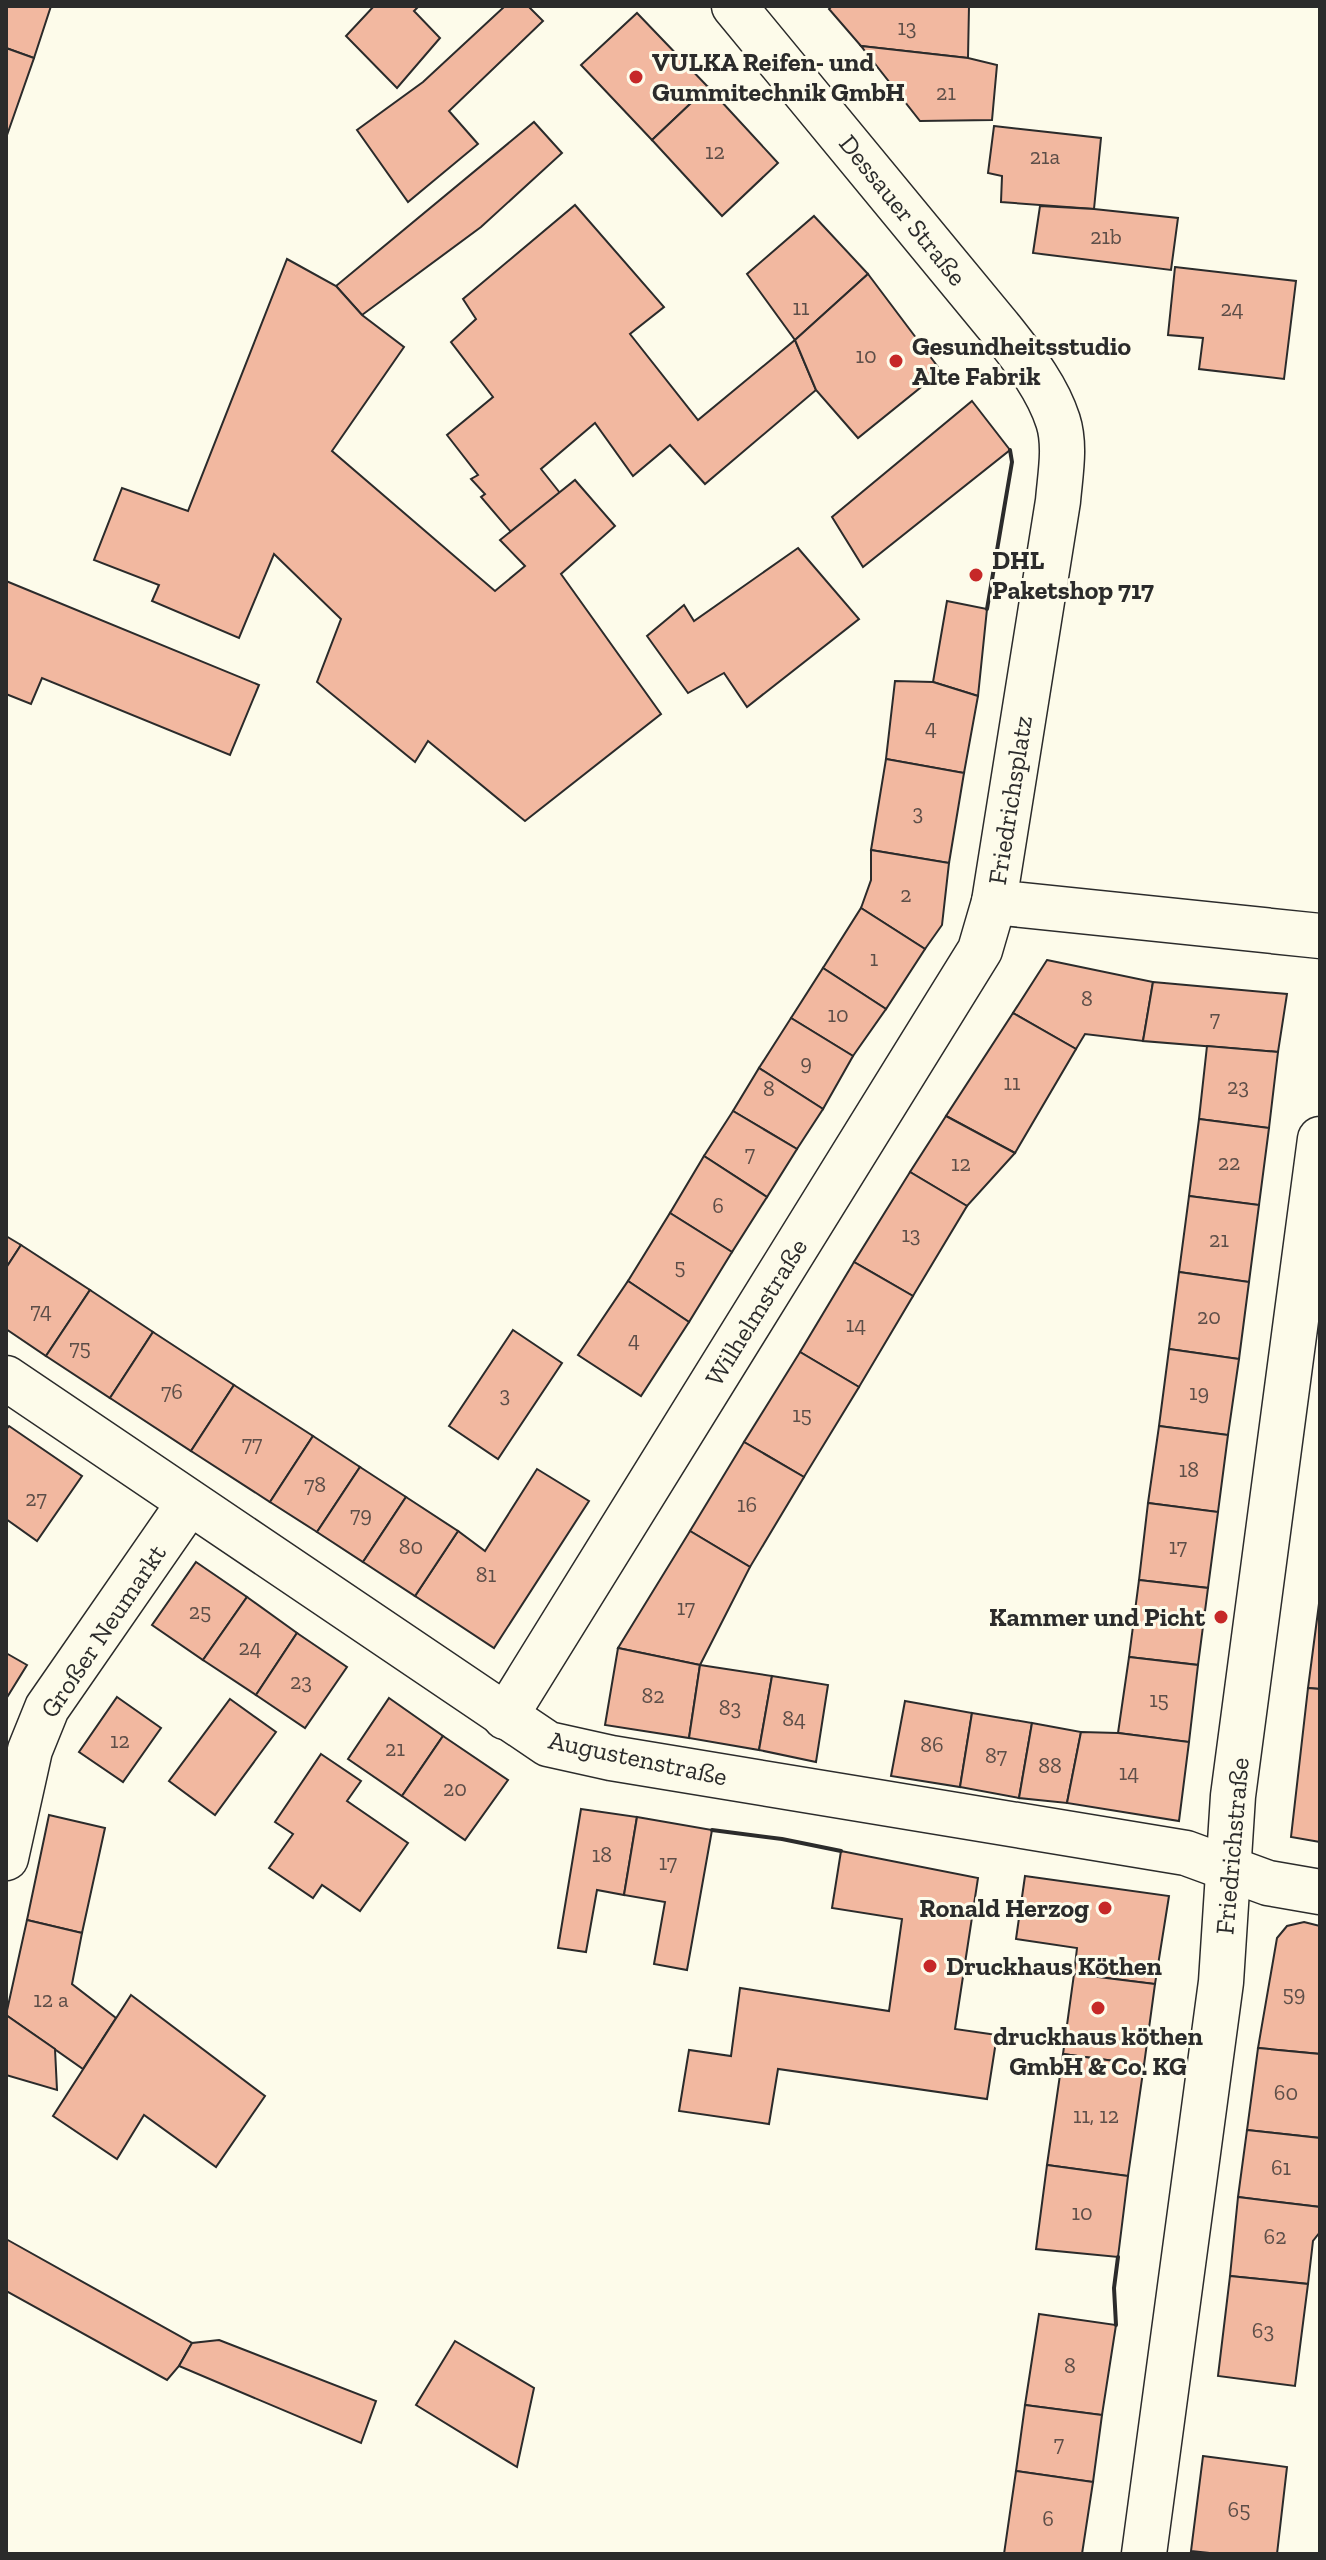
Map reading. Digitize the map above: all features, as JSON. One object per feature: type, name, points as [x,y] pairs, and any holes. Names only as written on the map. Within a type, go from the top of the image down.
[{"type":"street","name":"Dessauer Straße","points":[[742,8],[1037,375],[1059,423]]},
{"type":"street","name":"Friedrichsplatz","points":[[1059,423],[1062,457],[1058,501],[994,902],[1320,936]]},
{"type":"street","name":"Wilhelmstraße","points":[[505,1717],[980,950],[994,902]]},
{"type":"street","name":"Friedrichstraße","points":[[1144,2554],[1221,1982],[1233,1796],[1320,1139]]},
{"type":"street","name":"Augustenstraße","points":[[6,1378],[548,1744],[611,1758],[1186,1853],[1268,1883],[1320,1892]]},
{"type":"street","name":"Großer Neumarkt","points":[[6,1858],[30,1750],[47,1708],[189,1503]]},
{"type":"building","points":[[6,6],[51,6],[34,58],[6,48]]},
{"type":"building","points":[[374,6],[419,6],[414,11],[440,38],[397,88],[346,36]]},
{"type":"building","points":[[505,6],[528,6],[543,21],[449,111],[478,144],[408,202],[357,130],[423,82]]},
{"type":"building","points":[[832,6],[969,6],[968,58],[861,46],[829,9]]},
{"type":"building","points":[[637,13],[708,87],[652,140],[581,65]]},
{"type":"building","points":[[861,46],[968,58],[997,65],[992,120],[920,121]]},
{"type":"building","points":[[6,48],[34,58],[6,138]]},
{"type":"building","points":[[708,87],[778,163],[722,216],[652,140]]},
{"type":"building","points":[[534,122],[562,153],[481,227],[362,315],[336,286]]},
{"type":"building","points":[[994,126],[1101,138],[1094,209],[1001,202],[1002,176],[988,173]]},
{"type":"building","points":[[575,205],[664,307],[630,334],[698,420],[795,340],[816,390],[705,484],[670,445],[633,476],[595,423],[541,469],[560,493],[511,532],[481,497],[485,494],[471,479],[478,475],[447,435],[493,397],[451,342],[476,319],[463,299]]},
{"type":"building","points":[[1040,206],[1178,218],[1171,270],[1033,253]]},
{"type":"building","points":[[814,216],[868,274],[795,340],[747,274]]},
{"type":"building","points":[[287,259],[336,286],[362,315],[404,347],[332,451],[495,591],[525,566],[500,540],[575,480],[615,526],[561,574],[661,714],[525,821],[428,741],[415,762],[317,682],[341,619],[274,554],[239,638],[152,601],[159,585],[94,560],[122,488],[188,511]]},
{"type":"building","points":[[1175,267],[1296,281],[1284,379],[1199,369],[1203,338],[1168,335]]},
{"type":"building","points":[[868,274],[941,371],[858,438],[816,390],[795,340]]},
{"type":"building","points":[[972,401],[1010,450],[863,567],[832,517]]},
{"type":"building","points":[[798,548],[859,619],[747,707],[724,673],[688,693],[647,636],[684,605],[694,621]]},
{"type":"building","points":[[6,581],[259,685],[230,755],[42,678],[31,704],[6,694]]},
{"type":"building","points":[[947,601],[987,609],[978,696],[933,682]]},
{"type":"building","points":[[895,681],[933,682],[978,696],[964,773],[886,759]]},
{"type":"building","points":[[886,759],[964,773],[949,863],[871,850]]},
{"type":"building","points":[[871,850],[949,863],[942,925],[925,949],[861,908],[871,880]]},
{"type":"building","points":[[861,908],[925,949],[886,1009],[823,968]]},
{"type":"building","points":[[1047,960],[1153,982],[1143,1041],[1085,1034],[1076,1049],[1013,1013]]},
{"type":"building","points":[[823,968],[886,1009],[853,1056],[791,1018]]},
{"type":"building","points":[[1153,982],[1287,994],[1278,1052],[1143,1041]]},
{"type":"building","points":[[1013,1013],[1076,1049],[1015,1153],[946,1116]]},
{"type":"building","points":[[791,1018],[853,1056],[823,1109],[759,1068]]},
{"type":"building","points":[[1207,1046],[1278,1052],[1269,1128],[1199,1119]]},
{"type":"building","points":[[759,1068],[823,1109],[797,1149],[733,1111]]},
{"type":"building","points":[[733,1111],[797,1149],[767,1197],[704,1156]]},
{"type":"building","points":[[946,1116],[1015,1153],[967,1206],[910,1172]]},
{"type":"building","points":[[1199,1119],[1269,1128],[1259,1205],[1189,1196]]},
{"type":"building","points":[[704,1156],[767,1197],[732,1252],[670,1213]]},
{"type":"building","points":[[910,1172],[967,1206],[913,1296],[854,1262]]},
{"type":"building","points":[[1189,1196],[1259,1205],[1249,1282],[1179,1272]]},
{"type":"building","points":[[670,1213],[732,1252],[689,1322],[628,1281]]},
{"type":"building","points":[[6,1236],[21,1245],[6,1268]]},
{"type":"building","points":[[21,1245],[90,1290],[46,1356],[6,1329],[6,1268]]},
{"type":"building","points":[[854,1262],[913,1296],[859,1387],[800,1352]]},
{"type":"building","points":[[1179,1272],[1249,1282],[1239,1359],[1169,1349]]},
{"type":"building","points":[[628,1281],[689,1322],[641,1396],[578,1355]]},
{"type":"building","points":[[90,1290],[153,1332],[110,1398],[46,1356]]},
{"type":"building","points":[[513,1330],[562,1363],[498,1459],[449,1426]]},
{"type":"building","points":[[153,1332],[234,1385],[191,1451],[110,1398]]},
{"type":"building","points":[[1169,1349],[1239,1359],[1228,1435],[1159,1426]]},
{"type":"building","points":[[800,1352],[859,1387],[804,1477],[744,1442]]},
{"type":"building","points":[[234,1385],[313,1436],[270,1502],[191,1451]]},
{"type":"building","points":[[9,1426],[82,1476],[37,1541],[6,1519],[6,1430]]},
{"type":"building","points":[[1159,1426],[1228,1435],[1218,1512],[1148,1503]]},
{"type":"building","points":[[313,1436],[360,1467],[317,1532],[270,1502]]},
{"type":"building","points":[[744,1442],[804,1477],[750,1567],[690,1531]]},
{"type":"building","points":[[360,1467],[406,1497],[363,1562],[317,1532]]},
{"type":"building","points":[[537,1469],[589,1501],[494,1648],[415,1596],[458,1531],[485,1551]]},
{"type":"building","points":[[406,1497],[458,1531],[415,1596],[363,1562]]},
{"type":"building","points":[[1148,1503],[1218,1512],[1208,1588],[1139,1580]]},
{"type":"building","points":[[690,1531],[750,1567],[700,1665],[618,1648]]},
{"type":"building","points":[[196,1562],[247,1597],[203,1660],[152,1625]]},
{"type":"building","points":[[1139,1580],[1208,1588],[1198,1665],[1129,1657]]},
{"type":"building","points":[[1320,1596],[1320,1689],[1308,1688]]},
{"type":"building","points":[[247,1597],[297,1633],[256,1695],[203,1660]]},
{"type":"building","points":[[297,1633],[347,1667],[305,1728],[256,1695]]},
{"type":"building","points":[[618,1648],[700,1665],[689,1738],[605,1725]]},
{"type":"building","points":[[6,1653],[27,1665],[6,1699]]},
{"type":"building","points":[[1129,1657],[1198,1665],[1189,1742],[1118,1733]]},
{"type":"building","points":[[700,1665],[772,1676],[759,1750],[689,1738]]},
{"type":"building","points":[[772,1676],[828,1685],[816,1762],[759,1750]]},
{"type":"building","points":[[1308,1688],[1320,1689],[1320,1842],[1291,1837]]},
{"type":"building","points":[[117,1697],[161,1728],[123,1782],[79,1752]]},
{"type":"building","points":[[389,1698],[443,1736],[402,1796],[348,1759]]},
{"type":"building","points":[[230,1699],[276,1732],[215,1815],[169,1781]]},
{"type":"building","points":[[905,1701],[972,1713],[960,1787],[891,1776]]},
{"type":"building","points":[[972,1713],[1032,1723],[1019,1798],[960,1787]]},
{"type":"building","points":[[1032,1723],[1081,1732],[1067,1803],[1019,1798]]},
{"type":"building","points":[[1081,1732],[1118,1733],[1189,1742],[1179,1821],[1067,1803]]},
{"type":"building","points":[[443,1736],[508,1780],[465,1840],[402,1796]]},
{"type":"building","points":[[321,1754],[361,1781],[347,1801],[408,1843],[360,1911],[322,1885],[313,1898],[269,1868],[293,1834],[275,1822]]},
{"type":"building","points":[[581,1809],[637,1817],[624,1895],[597,1890],[586,1952],[558,1948]]},
{"type":"building","points":[[49,1815],[105,1828],[82,1933],[27,1920]]},
{"type":"building","points":[[637,1817],[712,1830],[687,1970],[654,1964],[665,1902],[624,1895]]},
{"type":"building","name":"Druckhaus Köthen","points":[[841,1851],[978,1878],[955,2029],[997,2035],[987,2099],[778,2069],[769,2124],[679,2111],[689,2050],[731,2056],[740,1988],[889,2011],[902,1919],[832,1908]]},
{"type":"building","points":[[1025,1876],[1169,1896],[1155,1984],[1074,1974],[1077,1948],[1016,1939]]},
{"type":"building","points":[[27,1920],[82,1933],[72,1984],[116,2018],[83,2069],[6,2015]]},
{"type":"building","points":[[1304,1922],[1320,1926],[1320,2054],[1258,2048],[1277,1938],[1287,1926]]},
{"type":"building","points":[[1074,1974],[1155,1984],[1144,2065],[1063,2054]]},
{"type":"building","points":[[131,1995],[265,2096],[216,2167],[144,2115],[117,2159],[53,2116]]},
{"type":"building","points":[[6,2015],[55,2049],[57,2090],[6,2075]]},
{"type":"building","points":[[1258,2048],[1320,2054],[1320,2138],[1247,2130]]},
{"type":"building","points":[[1063,2054],[1144,2065],[1128,2176],[1047,2165]]},
{"type":"building","points":[[1247,2130],[1320,2138],[1320,2207],[1238,2197]]},
{"type":"building","points":[[1047,2165],[1128,2176],[1118,2257],[1036,2249]]},
{"type":"building","points":[[1238,2197],[1320,2207],[1320,2232],[1313,2241],[1308,2284],[1230,2276]]},
{"type":"building","points":[[6,2239],[192,2343],[179,2366],[167,2380],[6,2291]]},
{"type":"building","points":[[1230,2276],[1308,2284],[1295,2386],[1218,2376]]},
{"type":"building","points":[[1039,2314],[1116,2325],[1102,2415],[1025,2405]]},
{"type":"building","points":[[219,2340],[376,2401],[361,2443],[179,2366],[192,2343]]},
{"type":"building","points":[[455,2341],[534,2388],[517,2467],[416,2405]]},
{"type":"building","points":[[1025,2405],[1102,2415],[1093,2482],[1016,2471]]},
{"type":"building","points":[[1203,2456],[1287,2467],[1277,2554],[1191,2551]]},
{"type":"building","points":[[1016,2471],[1093,2482],[1082,2554],[1004,2554]]},
{"type":"wall","points":[[987,609],[1012,462],[1010,450]]},
{"type":"wall","points":[[712,1830],[841,1851]]},
{"type":"wall","points":[[1116,2325],[1114,2288],[1118,2257]]},
{"type":"place","name":"VULKA Reifen- und Gummitechnik GmbH","points":[[636,77]]},
{"type":"place","name":"Gesundheitsstudio Alte Fabrik","points":[[896,361]]},
{"type":"place","name":"DHL Paketshop 717","points":[[976,575]]},
{"type":"place","name":"Kammer und Picht","points":[[1221,1617]]},
{"type":"place","name":"Ronald Herzog","points":[[1105,1908]]},
{"type":"place","name":"Druckhaus Köthen","points":[[930,1966]]},
{"type":"place","name":"druckhaus köthen GmbH & Co. KG","points":[[1098,2008]]}]
